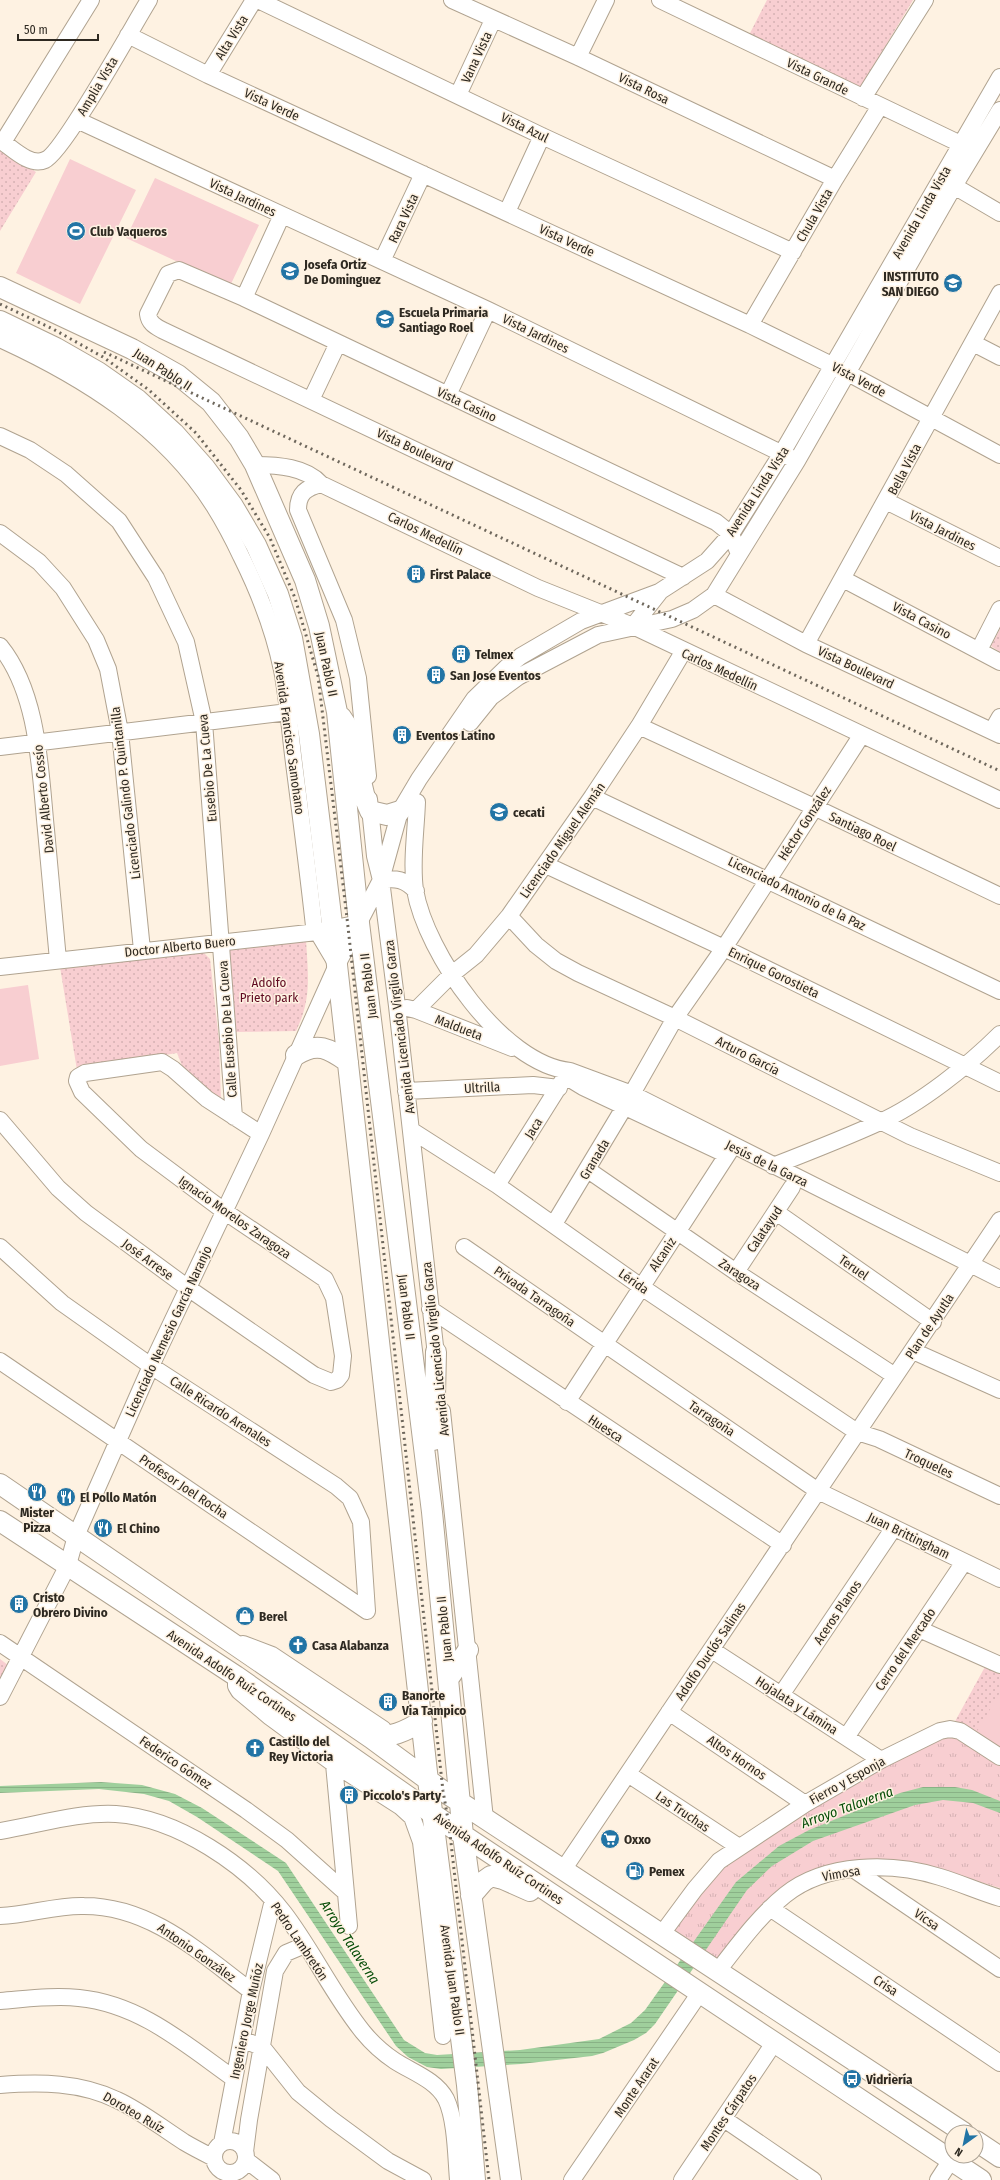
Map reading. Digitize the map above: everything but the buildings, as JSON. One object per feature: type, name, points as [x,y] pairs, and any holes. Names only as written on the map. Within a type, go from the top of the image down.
[{"type":"main road","name":"Juan Pablo II","points":[[0,287],[132,349],[178,375],[211,402],[239,438],[255,465],[305,580],[319,626],[337,712],[359,924],[432,1512],[463,1835]]},
{"type":"main road","points":[[0,320],[63,352],[98,372],[138,400],[174,433],[205,468],[233,506],[256,546],[278,594],[292,638],[309,734],[325,931],[337,965],[428,1781]]},
{"type":"main road","points":[[337,712],[351,732],[355,744],[365,800],[370,811],[387,815],[409,807]]},
{"type":"main road","points":[[296,1055],[306,1049],[322,1047],[348,1062]]},
{"type":"main road","points":[[432,1512],[436,1352]]},
{"type":"main road","name":"Avenida Adolfo Ruíz Cortines","points":[[0,1484],[226,1637],[380,1737],[428,1781],[951,2124]]},
{"type":"main road","name":"Avenida Adolfo Ruíz Cortines","points":[[1,1522],[236,1676],[463,1835],[595,1921],[699,1994],[944,2155]]},
{"type":"main road","points":[[449,1678],[468,1650]]},
{"type":"main road","points":[[380,1737],[400,1734],[422,1721]]},
{"type":"main road","name":"Avenida Juan Pablo II","points":[[428,1781],[452,2037],[467,2085],[475,2180]]},
{"type":"main road","points":[[463,1835],[511,2180]]},
{"type":"main road","points":[[471,1896],[484,1881],[491,1876],[503,1879],[595,1921]]},
{"type":"main road","points":[[984,2146],[1000,2157]]},
{"type":"main road","name":"Avenida Adolfo Ruíz Cortines","points":[[957,2164],[980,2180]]},
{"type":"street","points":[[1,141],[91,0]]},
{"type":"street","name":"Amplia Vista","points":[[1,141],[32,161],[45,161],[52,156],[77,120],[149,0]]},
{"type":"street","name":"Alta Vista","points":[[208,74],[254,0]]},
{"type":"street","name":"Vista Azul","points":[[258,0],[542,136],[793,252]]},
{"type":"street","name":"Vista Rosa","points":[[452,0],[493,20],[578,56],[835,179]]},
{"type":"street","points":[[578,56],[606,0]]},
{"type":"street","name":"Vista Grande","points":[[660,0],[976,152]]},
{"type":"street","points":[[863,98],[925,0]]},
{"type":"street","name":"Vana Vista","points":[[458,95],[493,20]]},
{"type":"street","name":"Vista Verde","points":[[128,35],[208,74],[750,325],[848,373],[1000,456]]},
{"type":"street","name":"Avenida Linda Vista","points":[[381,880],[392,844],[409,807],[419,779],[474,699],[487,685],[521,656],[582,621],[659,592],[707,561],[731,534],[782,453],[1000,78]]},
{"type":"street","name":"Chula Vista","points":[[750,325],[835,179],[880,106]]},
{"type":"street","name":"Avenida Linda Vista","points":[[409,807],[476,714],[491,697],[518,677],[598,635],[633,626],[672,619],[693,610],[714,595],[797,461],[954,186],[976,152],[1000,110]]},
{"type":"street","name":"Vista Jardines","points":[[77,120],[488,310],[797,461]]},
{"type":"street","points":[[507,212],[542,136]]},
{"type":"street","name":"Rara Vista","points":[[382,261],[423,174]]},
{"type":"street","points":[[954,186],[1000,213]]},
{"type":"street","points":[[244,298],[282,215]]},
{"type":"street","name":"Vista Casino","points":[[148,319],[148,314],[168,274],[179,270],[244,298],[716,522],[731,534]]},
{"type":"street","name":"Bella Vista","points":[[806,644],[1000,294]]},
{"type":"street","points":[[448,395],[488,310]]},
{"type":"street","name":"Vista Boulevard","points":[[148,319],[162,330],[683,577]]},
{"type":"street","name":"Avenida Francisco Samohano","points":[[0,339],[42,358],[118,405],[161,441],[192,475],[214,505],[250,574],[273,638],[282,670],[314,926],[325,931]]},
{"type":"street","points":[[311,400],[338,343]]},
{"type":"street","points":[[973,343],[1000,357]]},
{"type":"street","name":"Eusebio De La Cueva","points":[[0,436],[30,450],[66,474],[119,521],[156,578],[174,613],[186,642],[204,722],[220,941]]},
{"type":"street","name":"Carlos Medellín","points":[[255,465],[307,472],[321,484],[538,588],[599,614],[633,626],[683,652],[1000,800]]},
{"type":"street","points":[[321,484],[305,490],[299,497],[298,510],[344,620],[358,678],[368,766],[370,811],[375,856],[381,880],[391,878],[405,881],[416,891]]},
{"type":"street","name":"Vista Jardines","points":[[886,501],[1000,558]]},
{"type":"street","name":"Licenciado Galindo P. Quintanilla","points":[[0,533],[39,562],[63,588],[81,614],[96,640],[108,669],[120,732],[142,950]]},
{"type":"street","points":[[731,534],[739,554]]},
{"type":"street","name":"Vista Casino","points":[[843,579],[1000,662]]},
{"type":"street","points":[[633,626],[659,592]]},
{"type":"street","name":"Vista Boulevard","points":[[714,595],[806,644],[996,733]]},
{"type":"street","points":[[979,650],[1000,609]]},
{"type":"street","name":"David Alberto Cossío","points":[[0,646],[9,656],[23,686],[38,742],[58,960]]},
{"type":"street","name":"Licenciado Miguel Alemán","points":[[416,1010],[451,975],[476,955],[509,916],[546,865],[639,726],[683,652]]},
{"type":"street","points":[[0,747],[288,712]]},
{"type":"street","points":[[996,733],[1000,717]]},
{"type":"street","name":"Santiago Roel","points":[[639,726],[814,807],[1000,896]]},
{"type":"street","name":"Héctor González","points":[[629,1100],[675,1018],[724,948],[861,736]]},
{"type":"street","name":"Licenciado Antonio de la Paz","points":[[592,797],[768,879],[1000,991]]},
{"type":"street","name":"Jesús de la Garza","points":[[409,807],[416,891],[432,940],[451,975],[470,1001],[521,1051],[564,1076],[629,1100],[731,1151],[792,1186],[969,1267]]},
{"type":"street","name":"Enrique Gorostieta","points":[[546,865],[724,948],[964,1067],[1000,1083]]},
{"type":"street","name":"Licenciado Nemesio García Naranjo","points":[[0,1697],[22,1658],[68,1565],[76,1536],[117,1440],[261,1134],[337,965],[381,880]]},
{"type":"street","name":"Avenida Licenciado Virgilio Garza","points":[[381,880],[397,1006],[436,1352],[485,1819]]},
{"type":"street","name":"Arturo García","points":[[509,916],[536,945],[556,961],[675,1018],[882,1122],[1000,1173]]},
{"type":"street","name":"Doctor Alberto Buero","points":[[0,967],[220,941],[325,931],[359,924]]},
{"type":"street","name":"Calle Eusebio De La Cueva","points":[[220,941],[234,1117]]},
{"type":"street","name":"Maldueta","points":[[397,1006],[416,1010],[521,1051]]},
{"type":"street","points":[[773,1166],[882,1122],[922,1097],[964,1067],[1000,1034]]},
{"type":"street","name":"Ignacio Morelos Zaragoza","points":[[234,1117],[206,1099],[173,1069],[162,1062],[85,1073],[78,1077],[77,1081],[82,1092],[141,1149],[224,1211],[325,1280],[331,1289],[334,1298],[343,1356],[344,1367],[337,1380]]},
{"type":"street","name":"Ultrilla","points":[[406,1091],[533,1085],[564,1076]]},
{"type":"street","name":"Jaca","points":[[497,1186],[564,1076]]},
{"type":"street","name":"Granada","points":[[554,1224],[629,1100]]},
{"type":"street","points":[[234,1117],[261,1134]]},
{"type":"street","name":"José Arrese","points":[[0,1120],[63,1193],[86,1213],[188,1288],[314,1375],[331,1382],[337,1380]]},
{"type":"street","name":"Lérida","points":[[411,1130],[554,1224],[640,1286],[856,1432]]},
{"type":"street","name":"Jesús de la Garza","points":[[731,1151],[773,1166],[969,1267]]},
{"type":"street","name":"Alcaniz","points":[[567,1402],[605,1344],[640,1286],[731,1151]]},
{"type":"street","name":"Zaragoza","points":[[588,1170],[736,1272],[895,1376]]},
{"type":"street","name":"Calatayud","points":[[736,1272],[792,1186]]},
{"type":"street","name":"Teruel","points":[[776,1212],[932,1322]]},
{"type":"street","name":"Plan de Ayutla","points":[[856,1432],[913,1351],[1000,1220]]},
{"type":"street","name":"Privada Tarragoña","points":[[464,1246],[605,1344]]},
{"type":"street","name":"Calle Ricardo Arenales","points":[[0,1247],[62,1303],[151,1366],[336,1486],[350,1498],[357,1510],[361,1522],[367,1611]]},
{"type":"street","points":[[969,1267],[1000,1279]]},
{"type":"street","name":"Huesca","points":[[430,1309],[783,1545]]},
{"type":"street","name":"Tarragoña","points":[[605,1344],[818,1491]]},
{"type":"street","points":[[913,1351],[1000,1390]]},
{"type":"street","name":"Profesor Joel Rocha","points":[[0,1361],[367,1611]]},
{"type":"street","name":"Adolfo Duclós Salinas","points":[[563,1870],[783,1545],[856,1432]]},
{"type":"street","name":"Troqueles","points":[[856,1432],[879,1440],[1000,1496]]},
{"type":"street","name":"Juan Brittingham","points":[[818,1491],[893,1529],[1000,1579]]},
{"type":"street","name":"Aceros Planos","points":[[781,1695],[893,1529]]},
{"type":"street","name":"Cerro del Mercado","points":[[847,1736],[964,1562]]},
{"type":"street","points":[[919,1628],[1000,1665]]},
{"type":"street","name":"Federico Gómez","points":[[0,1643],[246,1810],[292,1844],[344,1891]]},
{"type":"street","name":"Hojalata y Lámina","points":[[712,1650],[847,1736],[881,1760]]},
{"type":"street","points":[[236,1676],[236,1686],[251,1702],[334,1764],[401,1807],[412,1817],[421,1842],[452,2037]]},
{"type":"street","name":"Altos Hornos","points":[[669,1712],[805,1804]]},
{"type":"street","name":"Fierro y Esponja","points":[[662,1935],[708,1872],[719,1861],[805,1804],[881,1760],[940,1731],[950,1729],[960,1731],[1000,1757]]},
{"type":"street","points":[[334,1764],[344,1891],[349,1926]]},
{"type":"street","name":"Las Truchas","points":[[628,1774],[739,1847]]},
{"type":"street","name":"Pedro Lambretón","points":[[0,1831],[89,1815],[116,1814],[139,1818],[163,1824],[194,1838],[249,1877],[273,1900],[305,1944],[341,2002],[363,2032],[383,2051],[429,2081],[443,2094],[447,2102],[452,2122],[458,2180]]},
{"type":"street","name":"Vimosa","points":[[717,1972],[770,1908],[786,1894],[818,1876],[853,1869],[879,1867],[903,1869],[939,1876],[1000,1898]]},
{"type":"street","name":"Vicsa","points":[[853,1869],[1000,1969]]},
{"type":"street","name":"Ingeniero Jorge Muñóz","points":[[222,2143],[228,2115],[233,2078],[251,1991],[273,1900]]},
{"type":"street","name":"Antonio González","points":[[0,1916],[45,1909],[84,1906],[109,1906],[130,1912],[169,1930],[251,1991]]},
{"type":"street","name":"Crisa","points":[[770,1908],[1000,2063]]},
{"type":"street","name":"Ingeniero Jorge Muñóz","points":[[245,2166],[249,2120],[263,2048],[275,1971],[286,1953],[305,1944]]},
{"type":"street","name":"Monte Ararat","points":[[572,2180],[699,1994]]},
{"type":"street","points":[[0,2001],[52,1997],[78,1998],[101,2001],[122,2007],[164,2029],[233,2078]]},
{"type":"street","points":[[242,2039],[263,2048],[304,2098],[388,2161],[423,2180]]},
{"type":"street","name":"Montes Cárpatos","points":[[682,2180],[774,2043]]},
{"type":"street","name":"Doroteo Ruíz","points":[[0,2085],[33,2083],[57,2084],[99,2092],[133,2109],[186,2143],[214,2158]]},
{"type":"street","points":[[228,2115],[249,2120]]},
{"type":"street","points":[[724,2119],[813,2180]]},
{"type":"street","points":[[245,2166],[242,2147],[233,2141],[222,2143],[215,2152],[214,2158],[220,2170],[226,2172],[245,2166],[272,2180]]},
{"type":"street","points":[[938,2180],[948,2164]]},
{"type":"green space","points":[[767,0],[913,0],[860,88],[748,37]]},
{"type":"green space","points":[[0,150],[36,172],[0,231]]},
{"type":"green space","name":"Club Vaqueros","points":[[70,159],[136,190],[80,304],[16,273]]},
{"type":"green space","points":[[155,178],[259,225],[230,286],[126,238]]},
{"type":"green space","points":[[1000,629],[1000,652],[991,646]]},
{"type":"green space","name":"Adolfo Prieto park","points":[[306,940],[308,975],[307,997],[305,1008],[296,1031],[233,1032],[224,949]]},
{"type":"green space","points":[[203,952],[210,959],[219,1041],[221,1102],[185,1073],[177,1053],[77,1070],[60,967]]},
{"type":"green space","points":[[28,985],[39,1059],[0,1066],[0,989]]},
{"type":"green space","points":[[0,1659],[8,1665],[0,1680]]},
{"type":"green space","points":[[986,1665],[1000,1671],[1000,1754],[953,1725]]},
{"type":"green space","points":[[1000,1694],[999,1747],[976,1733]]},
{"type":"green space","points":[[951,1734],[1000,1760],[1000,1888],[954,1874],[888,1859],[817,1869],[719,1965],[668,1931],[723,1861],[905,1753]]},
{"type":"shaded area","points":[[101,1782],[142,1785],[175,1794],[202,1808],[286,1863],[404,2040],[425,2053],[437,2055],[520,2050],[599,2039],[631,2023],[645,2010],[736,1882],[779,1846],[809,1830],[900,1793],[923,1787],[955,1787],[972,1790],[1000,1801],[1000,1813],[973,1803],[943,1800],[915,1805],[813,1841],[772,1866],[747,1890],[655,2024],[646,2033],[634,2040],[592,2056],[521,2064],[441,2069],[427,2067],[408,2057],[396,2046],[278,1871],[197,1817],[169,1801],[144,1794],[99,1789],[0,1793],[0,1786]]},
{"type":"railway","points":[[0,304],[53,329],[103,357],[149,390],[196,433],[241,490],[270,538],[295,598],[318,676],[347,918],[443,1791],[449,1825],[489,2180]]},
{"type":"railway","points":[[104,352],[1000,771]]},
{"type":"place","name":"Club Vaqueros","points":[[76,231]]},
{"type":"place","name":"Josefa Ortiz De Dominguez","points":[[290,271]]},
{"type":"place","name":"INSTITUTO SAN DIEGO","points":[[953,283]]},
{"type":"place","name":"Escuela Primaria Santiago Roel","points":[[385,319]]},
{"type":"place","name":"First Palace","points":[[416,574]]},
{"type":"place","name":"Telmex","points":[[461,654]]},
{"type":"place","name":"San Jose Eventos","points":[[436,675]]},
{"type":"place","name":"Eventos Latino","points":[[402,735]]},
{"type":"place","name":"cecati","points":[[499,812]]},
{"type":"place","name":"Mister Pizza","points":[[37,1492]]},
{"type":"place","name":"El Pollo Matón","points":[[66,1497]]},
{"type":"place","name":"El Chino","points":[[103,1528]]},
{"type":"place","name":"Cristo Obrero Divino","points":[[19,1604]]},
{"type":"place","name":"Berel","points":[[245,1616]]},
{"type":"place","name":"Casa Alabanza","points":[[298,1645]]},
{"type":"place","name":"Banorte Via Tampico","points":[[388,1702]]},
{"type":"place","name":"Castillo del Rey Victoria","points":[[255,1748]]},
{"type":"place","name":"Piccolo's Party","points":[[349,1795]]},
{"type":"place","name":"Oxxo","points":[[610,1839]]},
{"type":"place","name":"Pemex","points":[[635,1871]]},
{"type":"place","name":"Vidriería","points":[[852,2079]]},
{"type":"water label","name":"Arroyo Talaverna","points":[[847,1807]]},
{"type":"water label","name":"Arroyo Talaverna","points":[[350,1942]]}]
